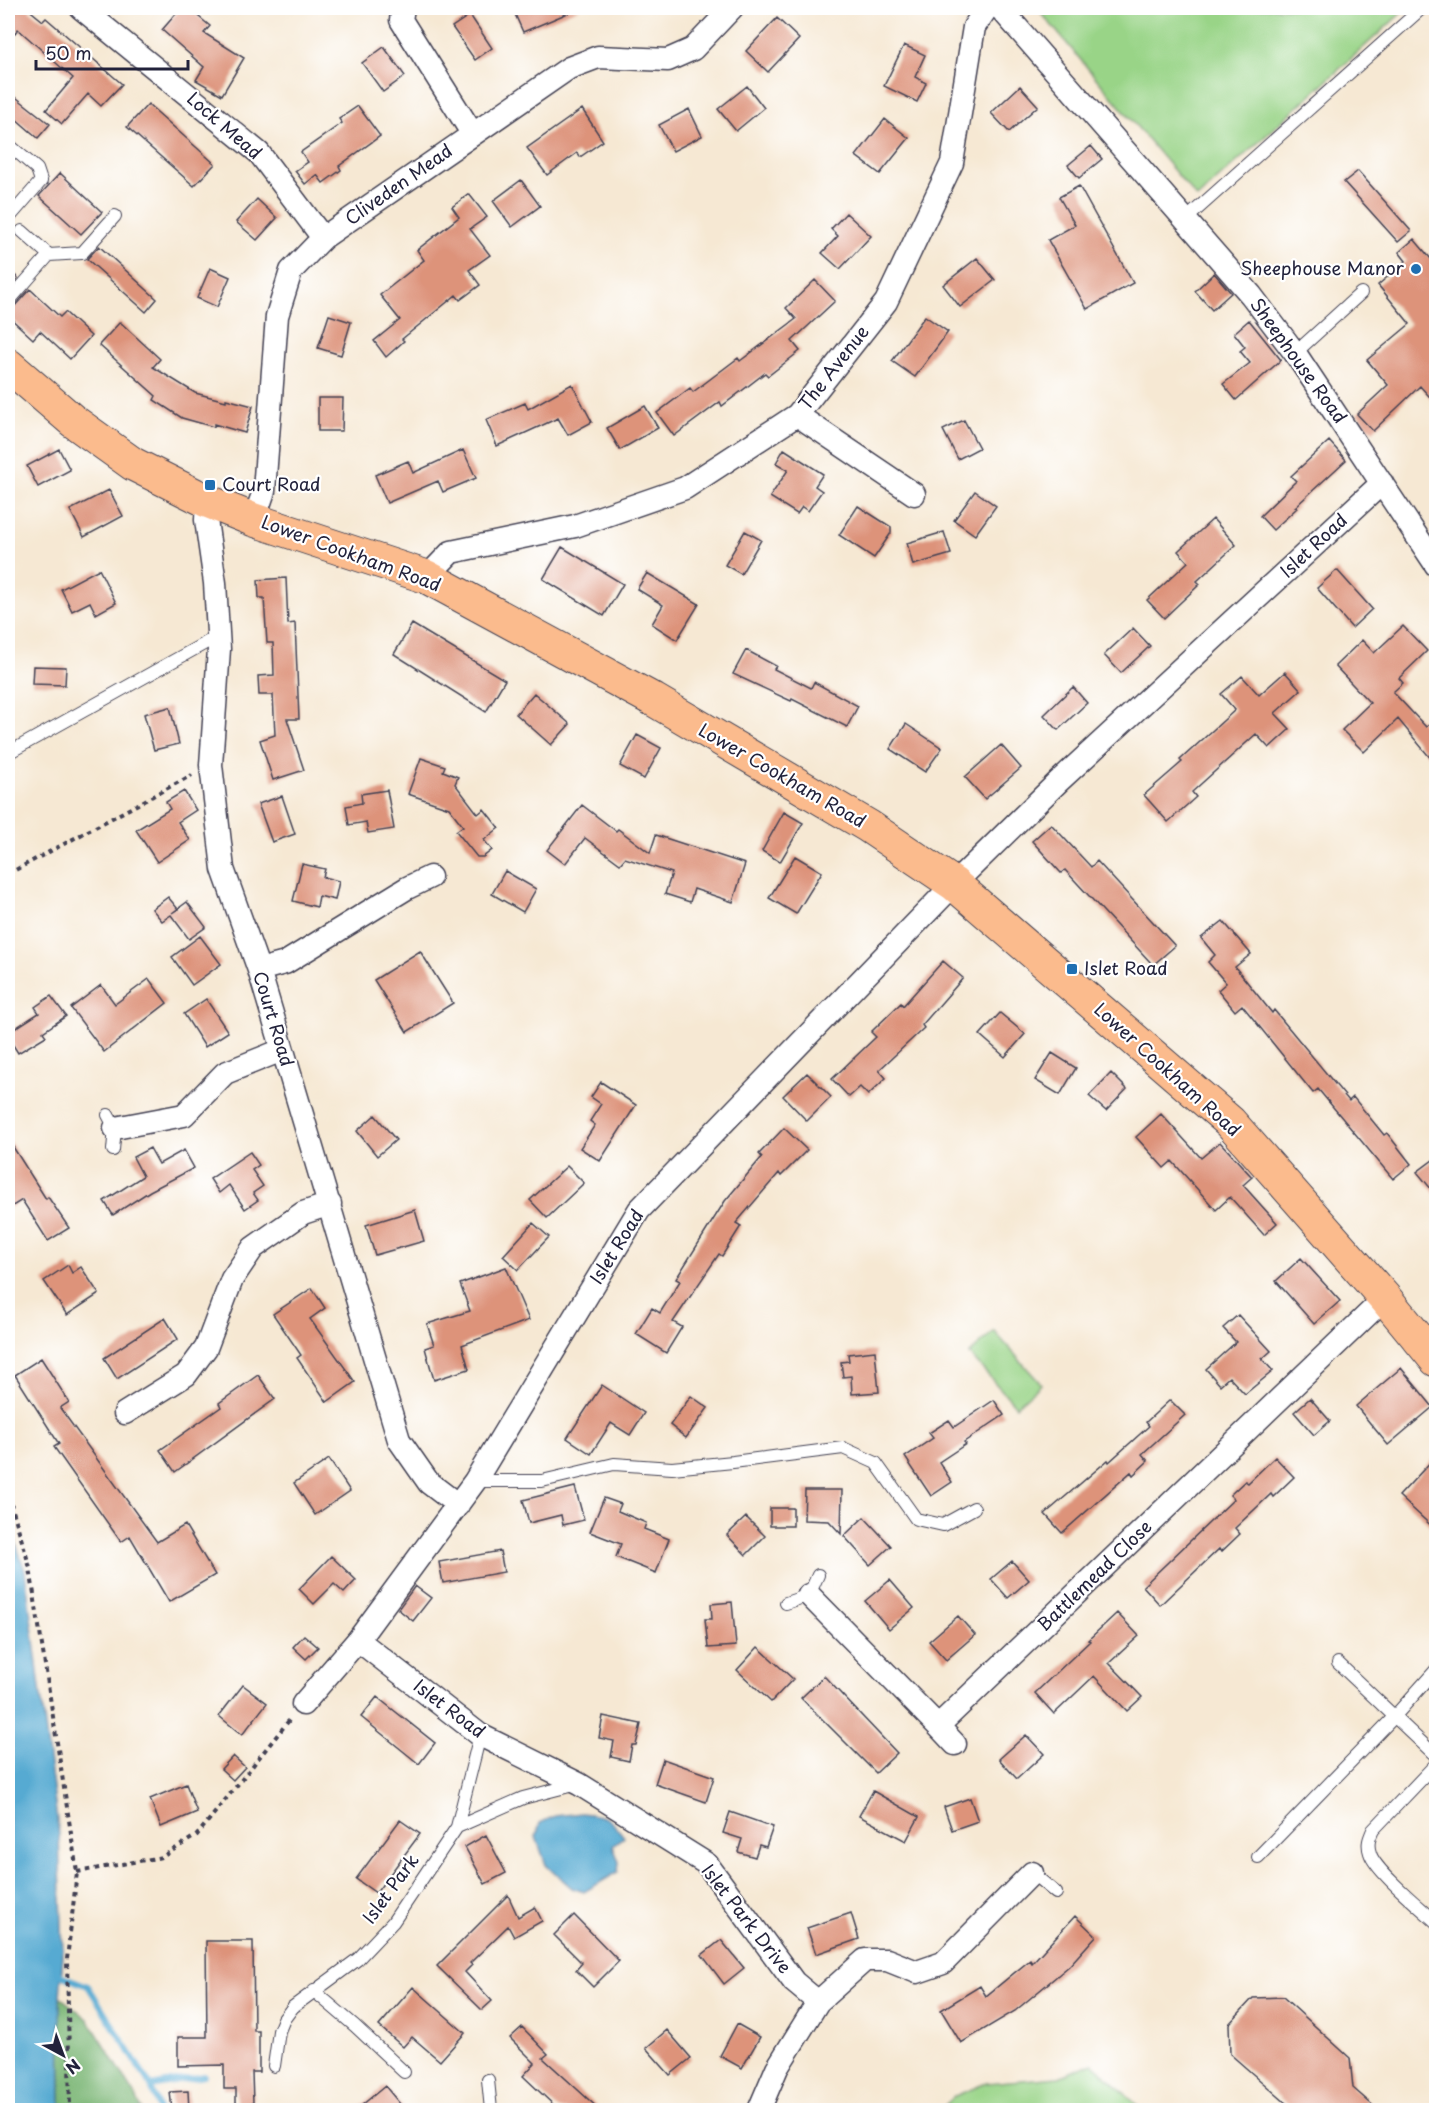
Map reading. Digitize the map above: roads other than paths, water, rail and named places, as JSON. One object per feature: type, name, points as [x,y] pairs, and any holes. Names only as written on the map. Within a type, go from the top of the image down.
[{"type":"main road","name":"Lower Cookham Road","points":[[8,365],[73,421],[133,464],[207,501],[254,520],[427,577],[654,700],[868,826],[954,884],[1230,1122],[1437,1360]]},
{"type":"street","name":"Lock Mead","points":[[81,8],[259,153],[324,238]]},
{"type":"street","points":[[403,8],[401,20],[472,133]]},
{"type":"street","name":"Cliveden Mead","points":[[254,520],[264,491],[277,316],[291,271],[324,238],[472,133],[569,68],[598,57],[668,60],[693,49],[732,8]]},
{"type":"street","name":"The Avenue","points":[[427,577],[451,552],[575,526],[685,488],[797,415],[886,302],[952,163],[974,27],[987,8]]},
{"type":"street","name":"Sheephouse Road","points":[[1000,8],[1251,295],[1295,353],[1437,565]]},
{"type":"street","points":[[797,415],[914,494]]},
{"type":"street","name":"Islet Road","points":[[303,1704],[358,1640],[475,1481],[639,1210],[954,884],[1058,782],[1382,483]]},
{"type":"street","name":"Court Road","points":[[207,501],[206,520],[215,583],[219,649],[211,765],[223,869],[259,970],[399,1440],[429,1483],[458,1505]]},
{"type":"street","points":[[259,970],[285,963],[401,880],[430,877]]},
{"type":"street","points":[[112,1131],[184,1115],[225,1073],[282,1050]]},
{"type":"street","points":[[125,1413],[186,1375],[207,1348],[232,1279],[253,1248],[303,1213],[330,1204]]},
{"type":"street","name":"Battlemead Close","points":[[938,1726],[1385,1298]]},
{"type":"street","points":[[814,1585],[955,1744]]},
{"type":"street","name":"Islet Road","points":[[358,1640],[480,1735],[579,1784]]},
{"type":"street","name":"Islet Park Drive","points":[[579,1784],[707,1864],[794,1982],[819,2002]]},
{"type":"street","points":[[759,2110],[777,2068],[819,2002],[865,1960],[887,1960],[917,1972],[943,1963],[1032,1873]]},
{"type":"lane","points":[[1185,220],[1422,8]]},
{"type":"lane","points":[[8,144],[37,169],[41,181],[8,219]]},
{"type":"lane","points":[[22,231],[49,255],[82,253],[115,216]]},
{"type":"lane","points":[[8,302],[49,255]]},
{"type":"lane","points":[[1295,353],[1361,293]]},
{"type":"lane","points":[[8,753],[218,636]]},
{"type":"lane","points":[[475,1481],[542,1481],[614,1464],[672,1468],[843,1448],[876,1462],[916,1519],[943,1525],[974,1508]]},
{"type":"lane","points":[[786,1603],[814,1585]]},
{"type":"lane","points":[[1338,1663],[1437,1756]]},
{"type":"lane","points":[[1258,1857],[1437,1670]]},
{"type":"lane","name":"Islet Park","points":[[274,2066],[279,2031],[293,2007],[358,1959],[393,1922],[457,1827],[480,1735]]},
{"type":"lane","points":[[1437,1764],[1373,1830],[1368,1841],[1371,1856],[1380,1869],[1437,1922]]},
{"type":"lane","points":[[457,1827],[523,1798],[579,1784]]},
{"type":"lane","points":[[1032,1873],[1056,1893]]},
{"type":"lane","points":[[314,1991],[404,2072]]},
{"type":"lane","points":[[488,2080],[490,2110]]},
{"type":"water","points":[[8,1519],[25,1571],[59,1835],[63,1955],[60,1997],[61,2110],[8,2110]]},
{"type":"water","points":[[582,1813],[607,1819],[624,1837],[613,1846],[619,1862],[618,1872],[584,1892],[572,1888],[546,1865],[536,1837],[540,1823],[555,1816]]},
{"type":"waterway","points":[[55,1973],[88,1986],[151,2086],[159,2110]]},
{"type":"waterway","points":[[151,2086],[204,2076]]},
{"type":"place","name":"Sheephouse Manor","points":[[1416,269]]},
{"type":"place","name":"Court Road","points":[[210,485]]},
{"type":"place","name":"Islet Road","points":[[1072,969]]}]
